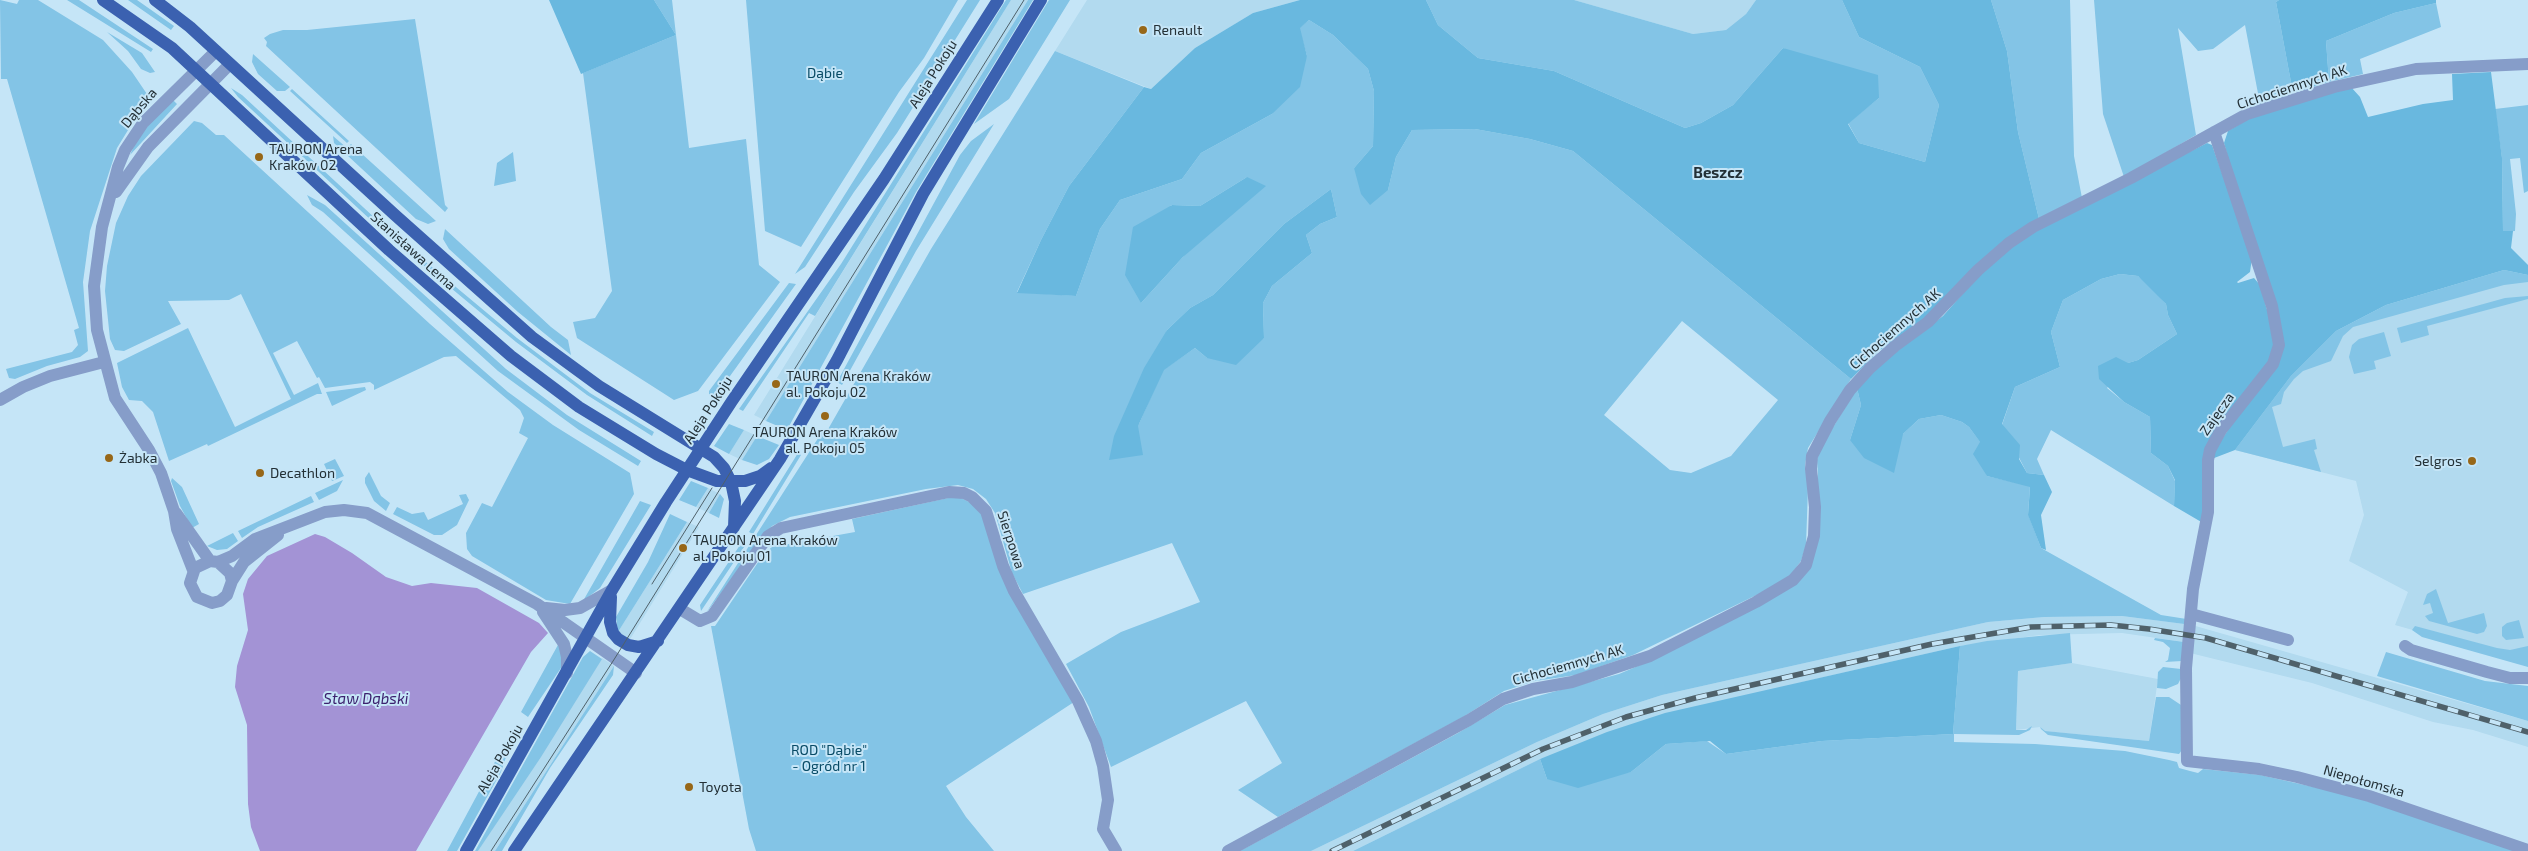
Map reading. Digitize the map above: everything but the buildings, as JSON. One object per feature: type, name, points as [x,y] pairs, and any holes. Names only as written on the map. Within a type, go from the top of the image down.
[{"type":"main road","name":"Stanisława Lema","points":[[103,0],[162,39],[389,250],[511,356],[606,424],[687,470],[717,480],[745,481],[760,476],[780,459]]},
{"type":"main road","name":"Stanisława Lema","points":[[155,0],[216,50],[519,326],[600,386],[701,448],[719,462],[731,482],[735,501],[733,529]]},
{"type":"main road","name":"Aleja Pokoju","points":[[466,851],[587,638],[612,590],[687,470],[889,171],[998,0]]},
{"type":"main road","points":[[514,851],[780,459],[837,360],[928,186],[1042,0]]},
{"type":"main road","points":[[612,590],[610,622],[613,633],[618,639],[628,645],[639,647],[658,640]]},
{"type":"street","name":"Dąbska","points":[[174,511],[154,460],[115,398],[104,362],[95,315],[94,279],[100,237],[118,167],[134,136],[149,116],[216,50]]},
{"type":"street","name":"Dąbska","points":[[110,200],[148,147],[230,64]]},
{"type":"street","name":"Cichociemnych AK","points":[[1228,851],[1503,699],[1533,689],[1572,682],[1650,656],[1784,587],[1806,565],[1812,545],[1815,507],[1810,469],[1812,456],[1826,428],[1850,390],[1870,368],[1928,322],[1978,270],[2009,243],[2033,227],[2131,178],[2247,114],[2342,85],[2416,69],[2528,64]]},
{"type":"street","name":"Zajęcza","points":[[2187,761],[2186,668],[2193,589],[2208,512],[2207,470],[2210,450],[2233,415],[2273,364],[2279,345],[2272,306],[2214,132]]},
{"type":"street","points":[[0,400],[22,387],[50,376],[104,362]]},
{"type":"street","name":"Sierpowa","points":[[680,609],[700,621],[712,616],[768,536],[781,528],[949,492],[964,493],[972,497],[986,511],[1003,566],[1014,591],[1078,701],[1096,741],[1103,766],[1108,800],[1103,829],[1116,851]]},
{"type":"street","points":[[193,570],[202,563],[232,556],[255,539],[330,511],[351,510],[367,513],[537,604],[636,673]]},
{"type":"street","points":[[174,511],[214,561],[225,566],[232,581]]},
{"type":"street","points":[[174,511],[177,529],[193,570],[190,583],[192,590],[196,597],[208,603],[220,601],[227,595],[232,581],[244,562],[288,527]]},
{"type":"street","points":[[537,604],[552,609],[572,610],[592,603],[612,590]]},
{"type":"street","points":[[537,604],[564,644],[567,657],[567,673]]},
{"type":"street","points":[[2191,614],[2288,640]]},
{"type":"street","points":[[2405,646],[2411,650],[2510,678],[2528,678]]},
{"type":"street","name":"Niepołomska","points":[[2187,761],[2259,769],[2297,777],[2369,796],[2528,850]]},
{"type":"shaded area","points":[[549,0],[654,0],[676,35],[581,74]]},
{"type":"shaded area","points":[[1011,0],[1028,0],[766,421],[754,415]]},
{"type":"shaded area","points":[[1087,0],[1300,0],[1253,13],[1195,48],[1151,89],[1055,51]]},
{"type":"shaded area","points":[[1300,0],[1426,0],[1438,25],[1478,58],[1554,71],[1685,128],[1701,123],[1733,105],[1783,48],[1878,75],[1879,98],[1848,124],[1859,143],[1925,162],[1939,105],[1920,67],[1859,37],[1842,0],[1991,0],[2007,51],[2018,132],[2039,219],[1925,318],[1879,351],[1851,379],[1573,151],[1530,139],[1475,129],[1412,130],[1396,157],[1388,190],[1370,205],[1361,194],[1354,168],[1373,146],[1374,91],[1368,69],[1333,35],[1309,20],[1300,28],[1307,56],[1300,87],[1272,114],[1201,153],[1182,179],[1120,200],[1100,229],[1076,296],[1017,293],[1041,240],[1069,186],[1144,87],[1151,89],[1195,48],[1253,13]]},
{"type":"shaded area","points":[[1574,0],[1756,0],[1746,14],[1726,30],[1693,34]]},
{"type":"shaded area","points":[[2279,0],[2436,0],[2436,3],[2394,13],[2326,41],[2329,82],[2293,93],[2276,2]]},
{"type":"shaded area","points":[[2491,72],[2502,158],[2503,231],[2513,231],[2511,248],[2528,265],[2528,275],[2504,270],[2386,305],[2336,331],[2291,376],[2235,450],[2209,460],[2281,346],[2224,143],[2228,131],[2250,118],[2351,87],[2360,97],[2368,117],[2423,104],[2453,100],[2452,74]]},
{"type":"shaded area","points":[[2207,143],[2212,145],[2252,258],[2250,272],[2237,282],[2254,278],[2260,285],[2275,338],[2272,358],[2211,440],[2203,523],[2174,506],[2175,480],[2168,466],[2151,453],[2150,417],[2124,402],[2099,379],[2098,366],[2116,357],[2128,363],[2138,360],[2177,334],[2168,315],[2166,304],[2138,276],[2120,274],[2101,279],[2063,300],[2051,332],[2060,367],[2015,387],[2002,424],[2020,445],[2019,459],[2027,473],[2044,475],[2052,492],[2041,515],[2046,550],[2041,548],[2028,515],[2030,487],[1987,476],[1973,454],[1980,442],[1969,427],[1962,422],[1941,415],[1919,419],[1903,434],[1894,473],[1864,458],[1850,440],[1861,405],[1857,388],[1871,371],[1943,316],[1982,272],[2013,246],[2037,230]]},
{"type":"shaded area","points":[[1247,177],[1266,186],[1183,257],[1141,303],[1125,275],[1133,227],[1172,205],[1200,206]]},
{"type":"shaded area","points":[[1331,189],[1337,217],[1320,224],[1306,235],[1312,253],[1272,286],[1263,303],[1264,338],[1236,365],[1207,358],[1195,348],[1164,370],[1138,426],[1143,455],[1109,460],[1114,436],[1144,368],[1167,330],[1190,308],[1213,295],[1284,224]]},
{"type":"shaded area","points":[[2517,275],[2528,275],[2528,660],[2522,661],[2395,625],[2408,592],[2349,561],[2364,515],[2356,481],[2235,450],[2291,376],[2336,331]]},
{"type":"shaded area","points":[[744,430],[757,436],[742,460],[729,454]]},
{"type":"shaded area","points":[[708,488],[720,494],[709,513],[696,507]]},
{"type":"shaded area","points":[[687,522],[699,527],[629,641],[618,632]]},
{"type":"shaded area","points":[[2122,616],[2192,625],[2528,721],[2528,747],[2473,730],[2433,722],[2312,683],[2190,653],[2184,642],[2122,633],[2040,635],[1960,646],[1798,683],[1540,759],[1353,851],[1311,851],[1537,742],[1603,714],[1662,695],[1988,622],[2044,617]]},
{"type":"shaded area","points":[[1960,646],[1953,734],[1822,741],[1726,754],[1710,741],[1666,744],[1631,772],[1578,788],[1547,779],[1540,759],[1607,732],[1665,713]]},
{"type":"shaded area","points":[[602,658],[614,666],[495,851],[478,851]]},
{"type":"shaded area","points":[[2072,663],[2158,679],[2149,741],[2044,731],[2040,727],[2016,730],[2018,671]]},
{"type":"green space","points":[[0,0],[17,4],[19,0],[38,0],[103,40],[132,72],[149,97],[150,103],[133,122],[117,148],[90,231],[83,282],[88,351],[80,357],[47,366],[15,379],[9,378],[6,369],[72,352],[78,345],[74,330],[79,328],[7,79],[1,79]]},
{"type":"green space","points":[[67,0],[79,0],[153,49],[151,52]]},
{"type":"green space","points":[[128,0],[137,0],[174,26],[171,30]]},
{"type":"green space","points":[[654,0],[672,0],[689,148],[746,139],[759,265],[780,282],[698,391],[674,400],[577,338],[573,322],[595,318],[612,291],[583,73],[676,35]]},
{"type":"green space","name":"Dąbie","points":[[746,0],[958,0],[924,58],[899,92],[801,247],[765,231]]},
{"type":"green space","points":[[967,0],[980,0],[897,133],[854,192],[805,267],[795,274]]},
{"type":"green space","points":[[1006,0],[1011,0],[815,316],[809,313],[743,411],[739,409],[841,264]]},
{"type":"green space","points":[[1028,0],[1033,0],[916,192],[787,430],[766,421]]},
{"type":"green space","points":[[1049,0],[1070,0],[1009,99],[974,124]]},
{"type":"green space","points":[[1426,0],[1574,0],[1693,34],[1726,30],[1746,14],[1756,0],[1842,0],[1859,37],[1920,67],[1939,105],[1925,162],[1859,143],[1848,123],[1879,98],[1783,48],[1733,105],[1701,123],[1685,128],[1554,71],[1478,58],[1438,25]]},
{"type":"green space","points":[[1991,0],[2070,0],[2074,156],[2082,198],[2039,219],[2018,132],[2007,51]]},
{"type":"green space","points":[[2094,0],[2279,0],[2276,2],[2293,93],[2260,104],[2245,25],[2213,49],[2198,51],[2178,28],[2196,135],[2124,177],[2103,114]]},
{"type":"green space","points":[[2436,3],[2441,27],[2360,59],[2363,74],[2329,82],[2326,41],[2394,13]]},
{"type":"green space","points":[[415,19],[445,205],[448,208],[445,212],[266,46],[267,42],[264,38],[283,30],[307,30]]},
{"type":"green space","points":[[1309,20],[1333,35],[1368,69],[1374,91],[1373,146],[1354,168],[1388,190],[1396,157],[1412,130],[1475,129],[1530,139],[1573,151],[1851,379],[1808,448],[1805,465],[1808,488],[1806,545],[1801,561],[1790,576],[1773,587],[1633,655],[1576,675],[1535,681],[1504,691],[1463,717],[1278,817],[1238,790],[1282,763],[1246,701],[1111,767],[1089,707],[1066,664],[1121,632],[1200,602],[1172,543],[1023,594],[1012,573],[995,513],[986,499],[973,489],[958,485],[926,489],[790,517],[772,526],[706,613],[824,429],[827,431],[931,249],[1055,51],[1144,87],[1069,186],[1017,292],[1076,296],[1100,229],[1120,200],[1182,179],[1201,153],[1272,114],[1307,56],[1299,28]],"holes":[[[1247,177],[1183,257],[1141,303],[1171,205],[1200,206]],[[1331,189],[1337,217],[1320,224],[1306,235],[1312,253],[1272,286],[1263,303],[1264,338],[1207,358],[1195,348],[1163,370],[1138,426],[1167,330],[1190,308],[1213,295],[1284,224]],[[1682,321],[1778,400],[1731,456],[1691,473],[1670,470],[1604,415]]]},
{"type":"green space","points":[[107,32],[142,53],[155,72],[150,73],[141,69],[128,51]]},
{"type":"green space","points":[[253,54],[290,87],[285,91],[277,91],[258,74],[252,62]]},
{"type":"green space","points":[[231,88],[242,95],[390,232],[517,338],[590,393],[654,432],[652,436],[587,395],[516,342],[387,235],[238,97]]},
{"type":"green space","points":[[292,89],[349,141],[347,143],[290,91]]},
{"type":"green space","points":[[172,99],[177,104],[130,155],[138,137]]},
{"type":"green space","points":[[2528,105],[2528,191],[2524,193],[2520,158],[2510,159],[2516,214],[2515,231],[2503,232],[2502,158],[2495,109]]},
{"type":"green space","points":[[194,121],[202,123],[216,135],[224,135],[430,324],[508,392],[553,425],[630,473],[634,494],[570,604],[546,600],[472,556],[467,549],[466,533],[482,503],[492,507],[528,438],[519,433],[524,418],[520,410],[456,356],[444,357],[374,390],[374,385],[370,382],[325,388],[319,377],[317,378],[297,341],[273,353],[294,395],[318,383],[322,394],[317,394],[208,446],[207,444],[169,461],[153,412],[142,401],[129,400],[122,387],[117,363],[188,328],[235,427],[291,399],[241,294],[229,300],[168,301],[181,324],[124,351],[115,350],[110,339],[105,291],[107,266],[116,223],[128,196],[141,176]]},
{"type":"green space","points":[[994,124],[916,251],[842,385],[837,382],[960,155],[971,141]]},
{"type":"green space","points":[[333,136],[347,148],[351,144],[436,221],[428,224],[416,219],[334,143]]},
{"type":"green space","points":[[513,152],[516,181],[494,186],[497,163]]},
{"type":"green space","points":[[307,195],[325,205],[506,369],[567,415],[641,461],[638,466],[579,430],[498,371],[323,212],[312,205]]},
{"type":"green space","points":[[445,229],[551,327],[568,340],[571,355],[518,312],[449,249],[443,239]]},
{"type":"green space","points":[[2504,270],[2528,275],[2528,282],[2504,285],[2353,327],[2343,336],[2331,361],[2303,371],[2294,379],[2284,392],[2281,404],[2272,407],[2283,447],[2315,439],[2317,449],[2314,450],[2321,472],[2235,450],[2291,376],[2336,331],[2386,305]]},
{"type":"green space","points":[[2120,274],[2138,276],[2148,284],[2166,304],[2168,315],[2177,334],[2138,360],[2128,363],[2107,388],[2124,402],[2150,417],[2151,453],[2168,466],[2175,481],[2174,506],[2051,430],[2037,459],[2044,475],[2027,473],[2002,425],[2015,387],[2060,367],[2051,332],[2063,300],[2101,279]]},
{"type":"green space","points":[[789,283],[796,284],[715,397],[709,394],[709,391]]},
{"type":"green space","points":[[2528,296],[2528,299],[2427,326],[2429,335],[2401,343],[2397,328],[2505,298]]},
{"type":"green space","points":[[2384,332],[2391,356],[2374,361],[2376,369],[2354,374],[2349,357],[2352,345],[2359,339]]},
{"type":"green space","points":[[365,387],[366,390],[332,406],[326,392]]},
{"type":"green space","points":[[1857,388],[1861,405],[1850,440],[1903,434],[1919,419],[1941,415],[1962,422],[1969,427],[1981,443],[1987,476],[2030,486],[2028,514],[2041,548],[2161,615],[2193,620],[2192,625],[2122,616],[2044,617],[1988,622],[1662,695],[1603,714],[1537,742],[1311,851],[1240,851],[1458,733],[1505,705],[1619,674],[1645,663],[1806,572],[1818,474],[1817,460],[1821,447]]},
{"type":"green space","points":[[729,424],[744,430],[729,454],[714,446]]},
{"type":"green space","points":[[757,436],[779,445],[769,459],[757,465],[742,460]]},
{"type":"green space","points":[[798,453],[801,455],[753,534],[749,532]]},
{"type":"green space","points":[[335,459],[344,476],[332,481],[324,464]]},
{"type":"green space","points":[[369,472],[381,496],[390,503],[386,511],[374,501],[365,483],[365,478]]},
{"type":"green space","points":[[172,478],[182,487],[199,524],[192,528],[180,506],[171,481]]},
{"type":"green space","points":[[343,480],[337,491],[319,500],[315,493]]},
{"type":"green space","points":[[691,481],[708,488],[696,507],[679,500]]},
{"type":"green space","points":[[466,494],[469,500],[457,525],[442,535],[434,535],[393,514],[397,507],[412,514],[424,512],[428,520],[463,504],[459,495]]},
{"type":"green space","points":[[720,494],[724,499],[719,518],[709,513]]},
{"type":"green space","points":[[311,496],[314,502],[258,527],[242,538],[238,531]]},
{"type":"green space","name":"ROD \"Dąbie\" - Ogród nr 1","points":[[948,498],[961,498],[971,503],[980,511],[1074,702],[946,786],[966,817],[994,851],[756,851],[749,829],[711,626],[715,626],[763,555],[772,547],[855,532],[852,519]]},
{"type":"green space","points":[[640,501],[651,505],[600,588],[583,601]]},
{"type":"green space","points":[[670,514],[687,522],[618,632],[616,617],[648,562]]},
{"type":"green space","points":[[233,533],[238,541],[227,549],[217,550],[207,546]]},
{"type":"green space","points":[[740,545],[744,547],[701,611],[700,605]]},
{"type":"green space","points":[[2436,589],[2448,623],[2484,613],[2487,626],[2484,632],[2477,634],[2429,621],[2425,616],[2433,613],[2430,603],[2423,605],[2427,594]]},
{"type":"green space","points":[[2519,620],[2524,638],[2506,640],[2502,636],[2502,627],[2507,623]]},
{"type":"green space","points":[[2415,626],[2497,648],[2510,650],[2528,646],[2528,667],[2422,637],[2412,630]]},
{"type":"green space","points":[[2070,633],[2072,663],[2018,671],[2016,730],[2026,730],[2032,726],[2030,730],[2019,735],[1954,734],[1954,742],[2035,744],[2125,751],[2177,762],[2179,768],[2198,773],[2203,769],[2260,775],[2349,795],[2516,851],[1353,851],[1540,759],[1547,779],[1631,772],[1666,744],[1707,741],[1726,754],[1822,741],[1953,734],[1960,646],[1987,641]]},
{"type":"green space","points":[[2155,638],[2184,642],[2182,661],[2165,662],[2168,660],[2170,648],[2163,642],[2154,640]]},
{"type":"green space","points":[[559,643],[563,653],[561,668],[528,717],[521,712]]},
{"type":"green space","points":[[590,651],[602,659],[541,757],[478,851],[475,851],[583,657]]},
{"type":"green space","points":[[2386,652],[2485,681],[2528,686],[2528,721],[2377,676]]},
{"type":"green space","points":[[614,666],[613,675],[550,768],[502,851],[495,851]]},
{"type":"green space","points":[[2163,667],[2181,669],[2182,676],[2178,684],[2166,689],[2157,688],[2158,672]]},
{"type":"green space","points":[[2156,697],[2169,697],[2181,705],[2182,750],[2179,754],[2048,735],[2040,727],[2045,731],[2149,741]]},
{"type":"green space","points":[[504,745],[509,748],[501,772],[457,851],[447,851]]},
{"type":"water","name":"Staw Dąbski","points":[[315,534],[325,537],[352,553],[386,577],[412,586],[431,583],[477,588],[539,623],[548,633],[531,652],[416,851],[260,851],[251,827],[248,804],[247,725],[235,687],[237,666],[248,630],[243,594],[248,579],[267,556]]},
{"type":"tram line","points":[[491,851],[615,658],[1024,0]]},
{"type":"tram line","points":[[652,584],[712,488]]},
{"type":"railway","points":[[1332,851],[1543,749],[1626,717],[1695,698],[1932,644],[2031,627],[2111,625],[2206,638],[2528,732]]},
{"type":"place","name":"Renault","points":[[1143,30]]},
{"type":"place","name":"TAURON Arena Kraków 02","points":[[259,157]]},
{"type":"place","name":"TAURON Arena Kraków al. Pokoju 02","points":[[776,384]]},
{"type":"place","name":"TAURON Arena Kraków al. Pokoju 05","points":[[825,416]]},
{"type":"place","name":"Żabka","points":[[109,458]]},
{"type":"place","name":"Selgros","points":[[2472,461]]},
{"type":"place","name":"Decathlon","points":[[260,473]]},
{"type":"place","name":"TAURON Arena Kraków al. Pokoju 01","points":[[683,548]]},
{"type":"place","name":"Toyota","points":[[689,787]]},
{"type":"district","name":"Beszcz","points":[[1718,173]]}]
